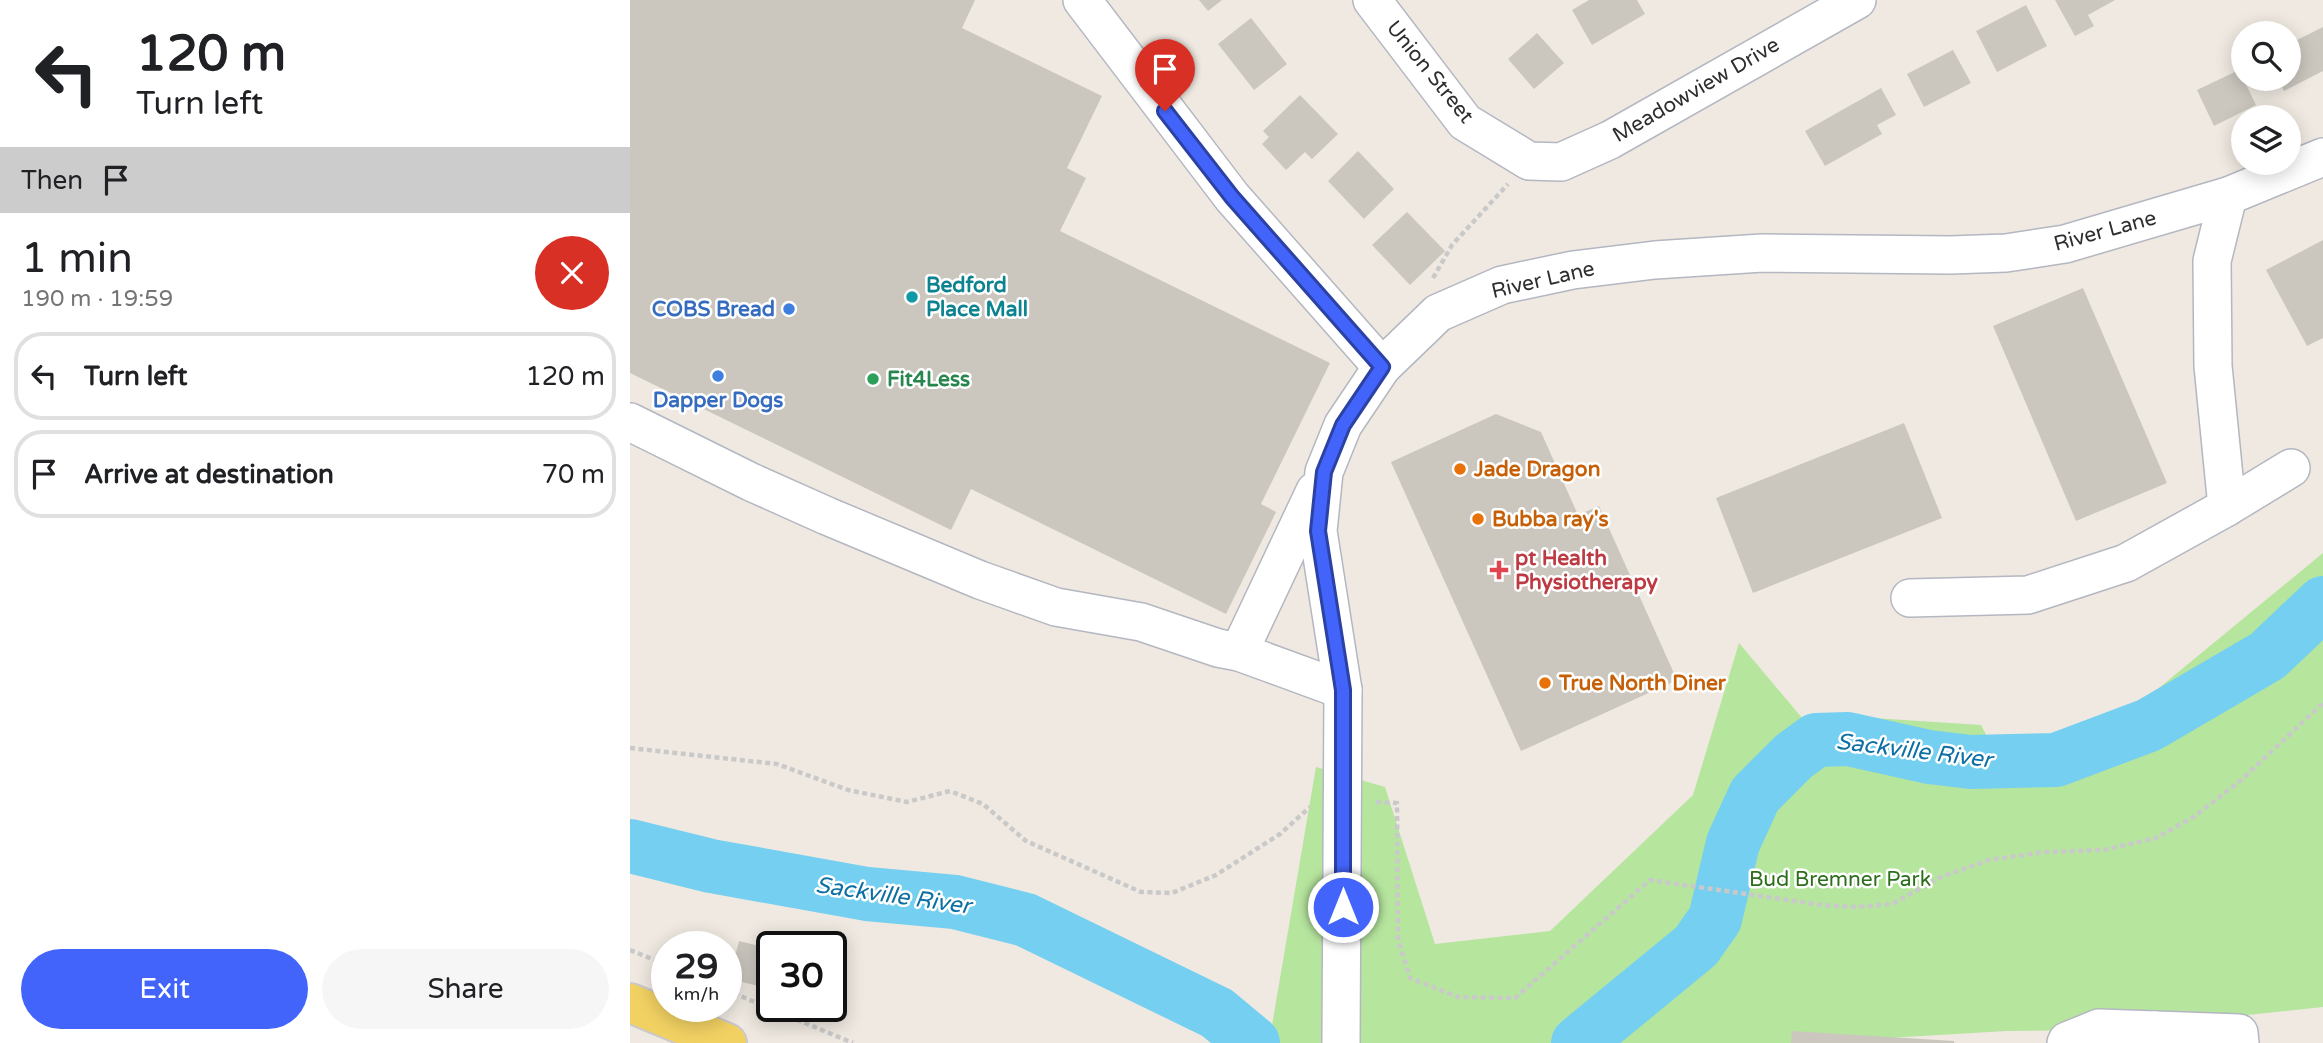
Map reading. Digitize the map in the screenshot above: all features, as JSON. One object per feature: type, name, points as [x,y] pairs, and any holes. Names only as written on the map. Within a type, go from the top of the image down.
[{"type":"main road","points":[[630,1003],[727,1043]]},
{"type":"street","points":[[1082,0],[1232,197],[1382,367]]},
{"type":"street","name":"Union Street","points":[[1372,0],[1465,122],[1530,161]]},
{"type":"street","name":"Meadowview Drive","points":[[1530,161],[1561,162],[1610,140],[1857,0]]},
{"type":"street","name":"River Lane","points":[[1341,1029],[1343,690],[1318,531],[1324,472],[1343,425],[1382,367],[1438,313],[1502,285],[1573,270],[1655,260],[1762,253],[2006,253],[2066,244],[2228,196],[2323,157]]},
{"type":"street","points":[[2227,507],[2213,366],[2212,261],[2228,196]]},
{"type":"street","points":[[630,422],[827,516],[980,580],[1056,607],[1141,622],[1218,649],[1239,652],[1343,690]]},
{"type":"street","points":[[1910,598],[2028,595],[2126,563],[2291,468]]},
{"type":"street","points":[[1239,652],[1324,472]]},
{"type":"street","points":[[2066,1043],[2099,1028],[2155,1037],[2239,1033],[2239,1043]]},
{"type":"path","points":[[1431,282],[1452,245],[1530,161]]},
{"type":"path","points":[[630,748],[777,764],[848,790],[906,802],[950,791],[983,804],[1026,841],[1141,892],[1172,893],[1216,875],[1280,834],[1323,794],[1343,800],[1397,803],[1398,940],[1410,978],[1458,997],[1515,998],[1650,880],[1822,905],[1857,907],[1892,904],[1941,877],[1989,860],[2044,852],[2103,850],[2156,838],[2195,817],[2240,781],[2280,741],[2322,705]]},
{"type":"path","points":[[630,950],[651,959]]},
{"type":"path","points":[[742,997],[853,1043]]},
{"type":"green space","name":"Bud Bremner Park","points":[[2323,553],[2323,1007],[2104,1030],[2007,1031],[1802,1043],[1269,1043],[1316,767],[1385,787],[1435,944],[1550,931],[1693,795],[1739,643],[1803,719],[1873,718],[1981,725],[2002,765],[2048,752],[2137,706]]},
{"type":"building","name":"Bedford Place Mall","points":[[630,0],[975,0],[962,28],[1102,96],[1067,168],[1086,178],[1060,231],[1330,363],[1261,504],[1276,512],[1226,614],[971,489],[951,530],[630,373]]},
{"type":"building","points":[[1199,0],[1222,0],[1208,11]]},
{"type":"building","points":[[1589,0],[1637,0],[1645,14],[1592,45],[1572,10]]},
{"type":"building","points":[[2055,0],[2115,0],[2088,15],[2094,26],[2075,36]]},
{"type":"building","points":[[2026,5],[2047,46],[1997,72],[1976,31]]},
{"type":"building","points":[[1251,18],[1287,64],[1254,90],[1218,44]]},
{"type":"building","points":[[2323,27],[2323,71],[2301,82],[2301,38]]},
{"type":"building","points":[[1537,33],[1564,63],[1534,89],[1508,59]]},
{"type":"building","points":[[1953,50],[1971,83],[1924,107],[1907,74]]},
{"type":"building","points":[[2231,74],[2231,91],[2249,91],[2256,105],[2231,105],[2231,118],[2214,126],[2197,90]]},
{"type":"building","points":[[1881,88],[1896,115],[1877,125],[1882,134],[1825,166],[1805,131]]},
{"type":"building","points":[[1300,95],[1338,134],[1312,159],[1305,152],[1286,170],[1262,144],[1269,137],[1263,131]]},
{"type":"building","points":[[1358,151],[1394,189],[1364,219],[1328,181]]},
{"type":"building","points":[[1407,212],[1445,251],[1410,285],[1372,245]]},
{"type":"building","points":[[2323,240],[2323,338],[2307,346],[2266,270]]},
{"type":"building","points":[[2083,288],[2167,483],[2076,521],[1993,326]]},
{"type":"building","points":[[1496,414],[1541,432],[1578,515],[1599,506],[1677,680],[1521,751],[1391,462]]},
{"type":"building","points":[[1904,423],[1942,518],[1753,593],[1716,498]]},
{"type":"building","points":[[742,942],[756,945],[756,985],[742,982]]},
{"type":"building","points":[[1792,1031],[1954,1041],[1954,1043],[1791,1043]]},
{"type":"waterway","name":"Sackville River","points":[[1578,1043],[1696,946],[1715,919],[1733,843],[1755,795],[1794,756],[1816,740],[1848,739],[1929,757],[1971,762],[2056,760],[2149,725],[2267,656],[2323,603]]},
{"type":"waterway","name":"Sackville River","points":[[630,846],[711,866],[867,894],[955,902],[1026,920],[1217,1013],[1253,1043]]},
{"type":"place","name":"Bedford Place Mall","points":[[912,297]]},
{"type":"place","name":"COBS Bread","points":[[789,309]]},
{"type":"place","name":"Dapper Dogs","points":[[718,376]]},
{"type":"place","name":"Fit4Less","points":[[873,379]]},
{"type":"place","name":"Jade Dragon","points":[[1460,469]]},
{"type":"place","name":"Bubba ray's","points":[[1478,519]]},
{"type":"place","name":"pt Health Physiotherapy","points":[[1499,570]]},
{"type":"place","name":"True North Diner","points":[[1545,683]]},
{"type":"route","points":[[1165,111],[1232,197],[1382,367],[1343,425],[1324,472],[1318,531],[1343,690],[1343,907]]}]
